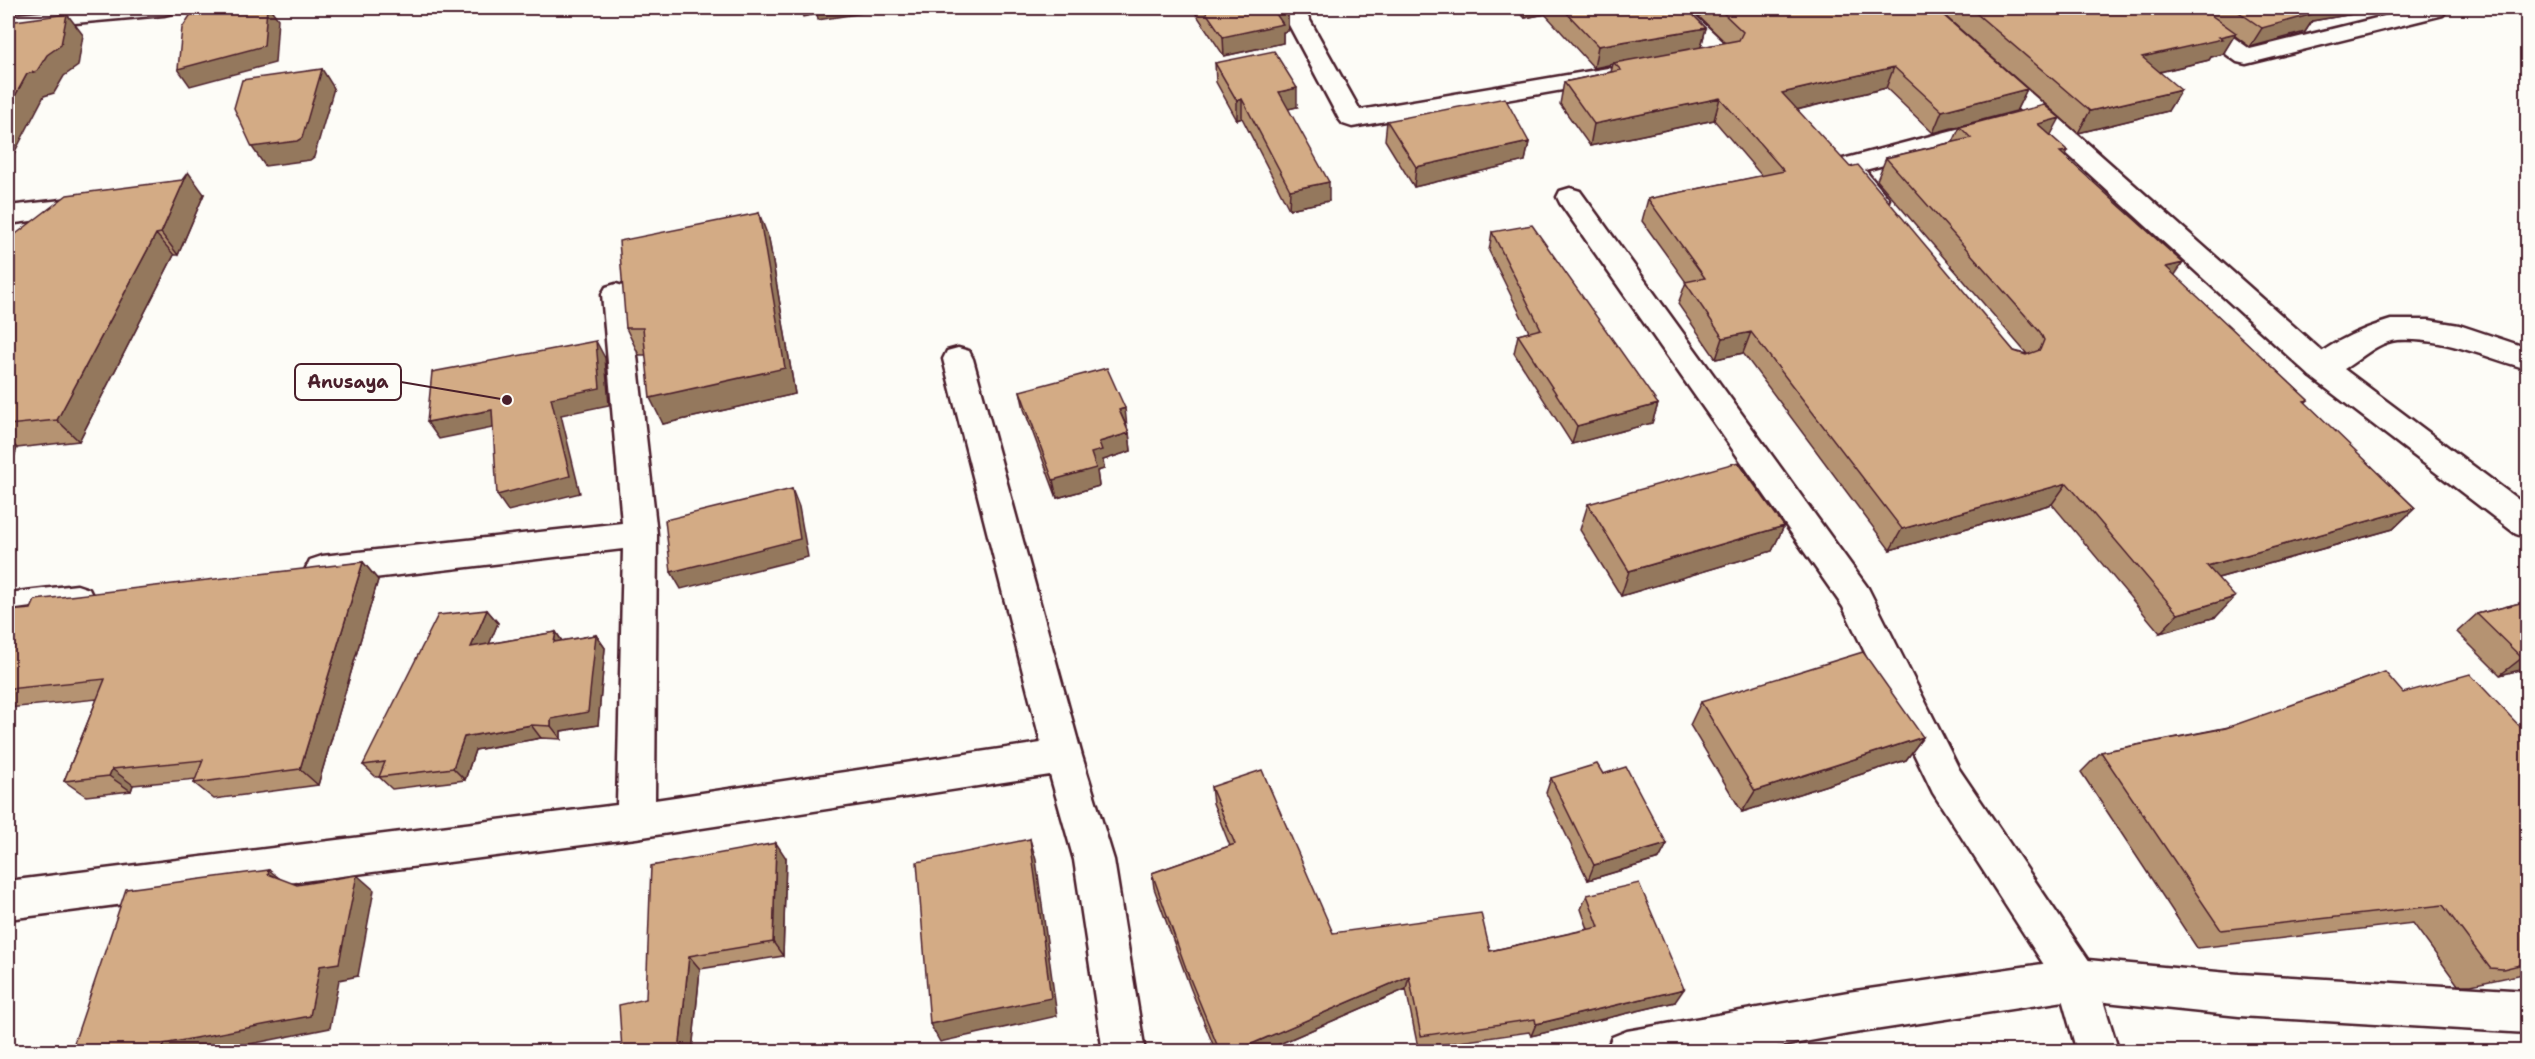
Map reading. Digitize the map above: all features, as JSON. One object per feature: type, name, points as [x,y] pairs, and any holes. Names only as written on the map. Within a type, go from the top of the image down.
[{"type":"street","points":[[8,22],[164,8]]},
{"type":"street","points":[[1292,8],[1352,119],[1630,71]]},
{"type":"street","points":[[1674,8],[1723,55],[1677,63]]},
{"type":"street","points":[[2176,8],[2246,57],[2435,10]]},
{"type":"street","points":[[1971,54],[2321,368],[2528,525]]},
{"type":"street","points":[[1893,219],[1848,166],[2040,115]]},
{"type":"street","points":[[1570,197],[1856,598],[1946,781],[2077,979],[2098,1052]]},
{"type":"street","points":[[8,215],[110,203]]},
{"type":"street","points":[[616,294],[640,534],[636,820]]},
{"type":"street","points":[[2321,368],[2356,345],[2391,330],[2429,330],[2459,335],[2528,359]]},
{"type":"street","points":[[958,359],[1063,756],[1094,860],[1124,1052]]},
{"type":"street","points":[[289,574],[640,534]]},
{"type":"street","points":[[8,607],[101,596]]},
{"type":"street","points":[[8,900],[636,820],[1063,756]]},
{"type":"street","points":[[1627,1052],[1848,1013],[2077,979],[2239,995],[2528,1012]]},
{"type":"building","points":[[195,8],[267,8],[264,46],[178,69],[182,28]]},
{"type":"building","points":[[1203,8],[1284,8],[1288,12],[1276,14],[1283,24],[1223,37]]},
{"type":"building","points":[[1562,8],[1686,8],[1706,28],[1598,46]]},
{"type":"building","points":[[1718,8],[1935,8],[2027,89],[1942,111],[1894,67],[1782,93],[1850,167],[1858,165],[2014,351],[2026,355],[2040,350],[2044,340],[2040,332],[1886,158],[1971,138],[1960,127],[2044,105],[2060,118],[2038,124],[2068,151],[2060,152],[2183,263],[2166,267],[2308,400],[2304,401],[2415,508],[2207,566],[2235,597],[2178,614],[2067,483],[1902,529],[1751,332],[1723,338],[1685,282],[1705,278],[1648,199],[1784,171],[1720,98],[1594,124],[1564,82],[1621,70],[1614,63],[1739,40],[1743,32]]},
{"type":"building","points":[[1970,8],[2201,8],[2236,33],[2219,37],[2222,39],[2142,57],[2181,90],[2090,111]]},
{"type":"building","points":[[2233,8],[2309,8],[2317,13],[2262,28]]},
{"type":"building","points":[[67,14],[61,45],[47,55],[37,71],[27,74],[8,109],[8,22]]},
{"type":"building","points":[[1274,51],[1297,88],[1279,92],[1329,182],[1290,190],[1242,99],[1237,101],[1215,63]]},
{"type":"building","points":[[322,69],[302,138],[297,141],[252,147],[234,108],[242,80]]},
{"type":"building","points":[[1505,98],[1529,142],[1416,167],[1387,121]]},
{"type":"building","points":[[188,172],[161,233],[156,234],[57,420],[8,425],[8,240],[67,195],[182,180]]},
{"type":"building","points":[[759,213],[785,368],[650,398],[643,328],[626,328],[619,241]]},
{"type":"building","points":[[1532,225],[1658,404],[1577,426],[1518,335],[1541,329],[1492,232]]},
{"type":"building","points":[[596,341],[600,388],[551,398],[570,476],[497,495],[492,410],[427,422],[432,372]]},
{"type":"building","points":[[1107,368],[1125,408],[1119,410],[1129,433],[1099,442],[1102,450],[1091,453],[1096,468],[1053,480],[1020,391]]},
{"type":"building","points":[[1738,462],[1784,526],[1629,571],[1588,504]]},
{"type":"building","points":[[792,489],[800,539],[671,572],[665,520]]},
{"type":"building","points":[[363,562],[300,769],[194,783],[203,760],[112,769],[109,776],[64,781],[105,679],[8,689],[8,611],[31,609],[35,600]]},
{"type":"building","points":[[2528,601],[2528,656],[2522,658],[2477,614]]},
{"type":"building","points":[[487,610],[471,647],[556,632],[554,642],[596,635],[588,712],[551,719],[551,726],[531,725],[464,737],[453,768],[379,777],[385,762],[363,765],[438,615]]},
{"type":"building","points":[[1863,652],[1923,737],[1755,791],[1701,702]]},
{"type":"building","points":[[2385,672],[2403,693],[2470,674],[2528,735],[2528,963],[2503,969],[2490,968],[2443,905],[2221,930],[2101,752],[2226,728]]},
{"type":"building","points":[[1597,764],[1603,774],[1626,767],[1667,844],[1594,865],[1551,778]]},
{"type":"building","points":[[1262,770],[1333,933],[1481,913],[1490,951],[1599,927],[1587,895],[1639,883],[1684,989],[1536,1024],[1535,1019],[1421,1036],[1409,976],[1233,1052],[1220,1052],[1188,974],[1152,873],[1235,844],[1211,787]]},
{"type":"building","points":[[1030,839],[1051,998],[930,1024],[917,862]]},
{"type":"building","points":[[776,843],[773,942],[689,956],[679,1052],[622,1050],[619,1005],[646,999],[651,866]]},
{"type":"building","points":[[269,870],[268,874],[297,885],[357,875],[339,963],[320,966],[310,1016],[164,1044],[162,1052],[71,1052],[126,889]]},
{"type":"place","name":"Anusaya","points":[[507,400]]}]
